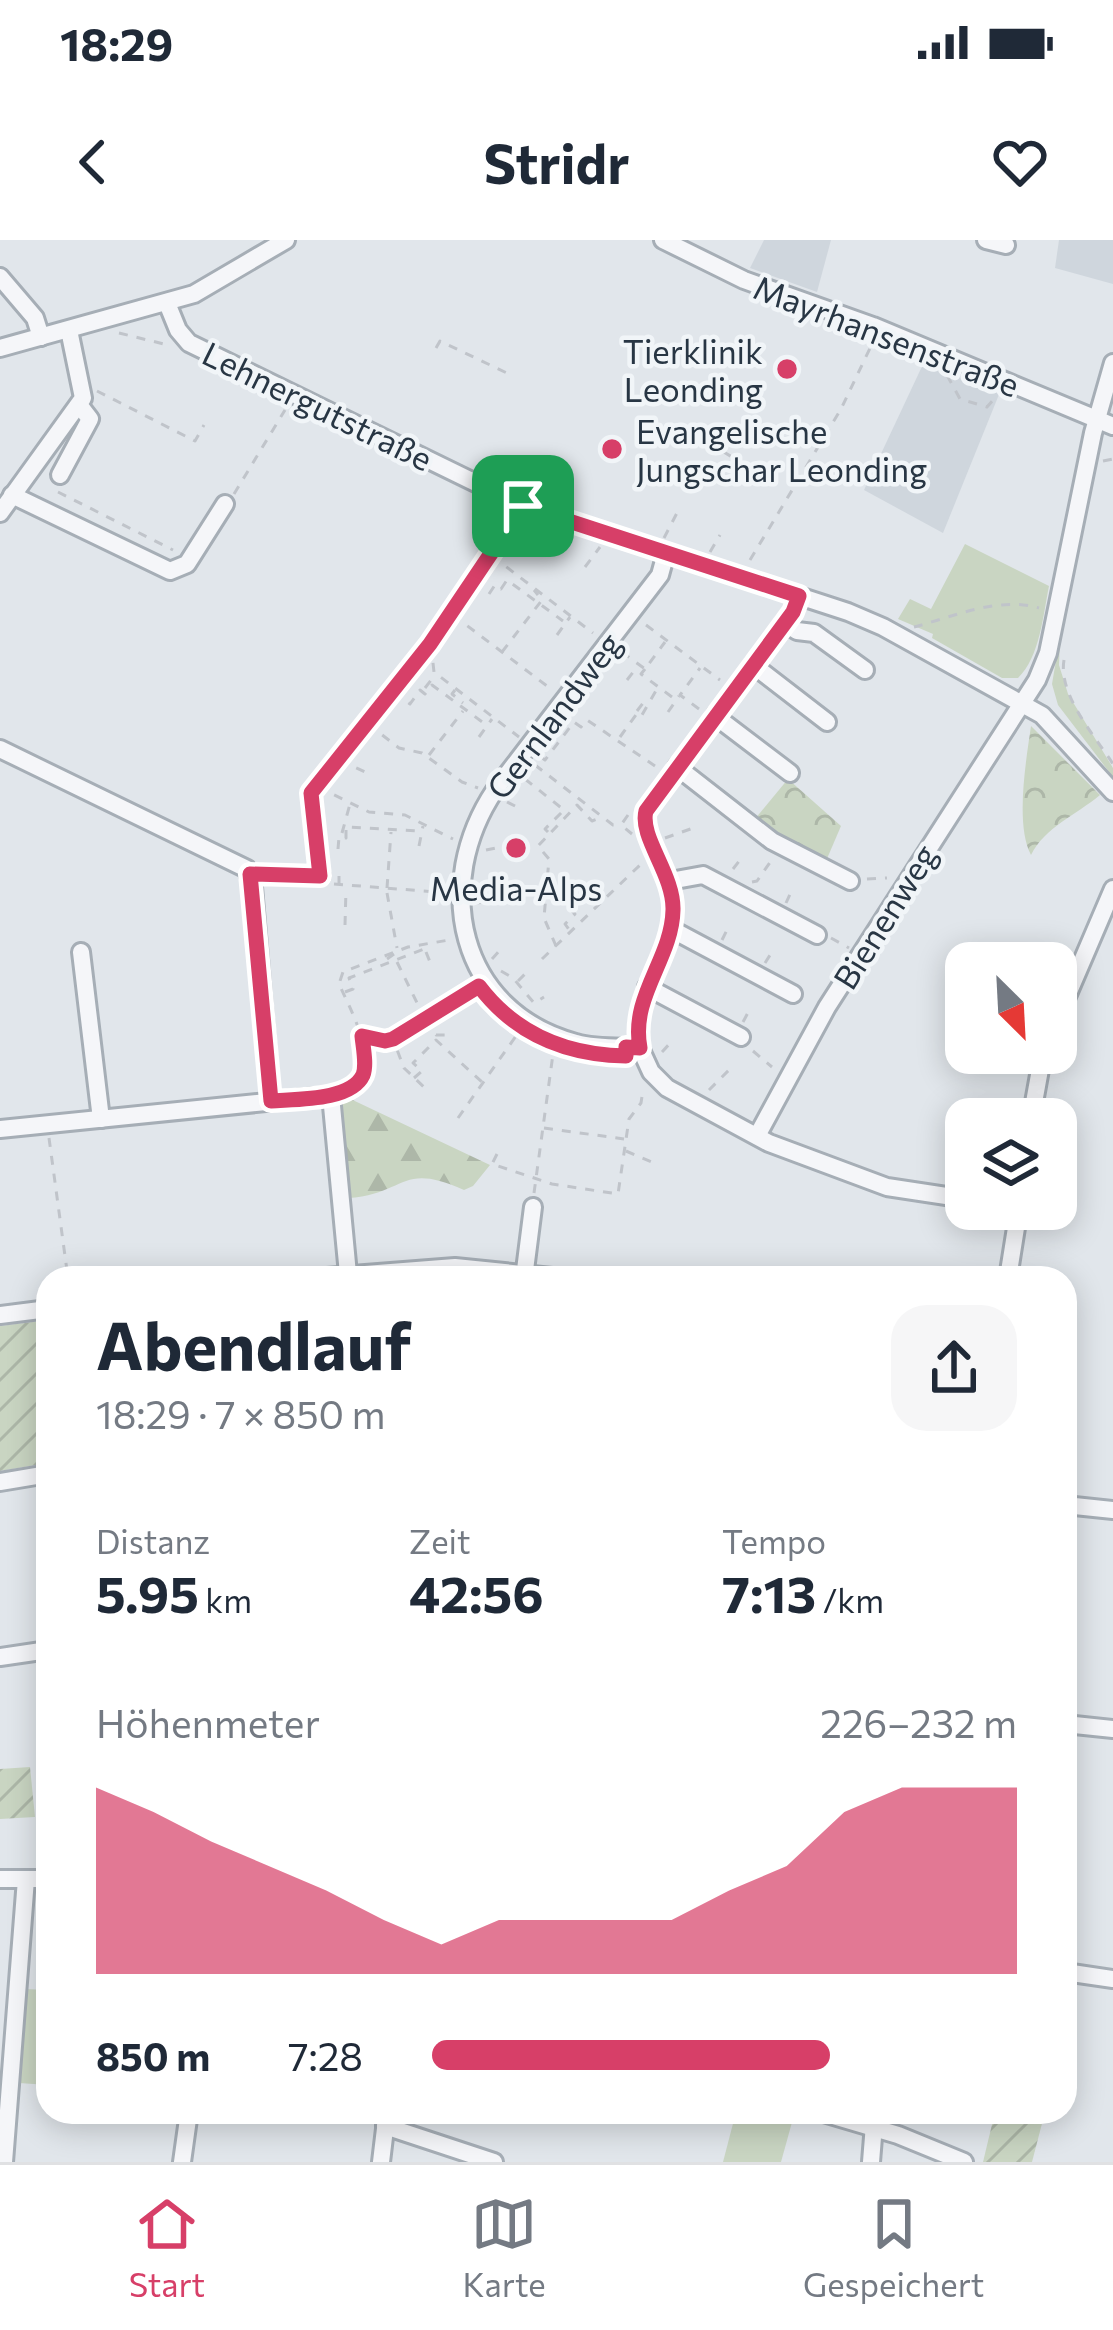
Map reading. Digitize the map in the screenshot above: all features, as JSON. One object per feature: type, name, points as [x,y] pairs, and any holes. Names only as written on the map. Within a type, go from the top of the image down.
[{"type":"street","points":[[0,348],[167,303],[212,286],[286,240]]},
{"type":"street","name":"Mayrhansenstraße","points":[[663,240],[744,280],[873,326],[1105,422]]},
{"type":"street","points":[[986,240],[1006,245]]},
{"type":"street","points":[[0,277],[35,318],[41,337]]},
{"type":"street","name":"Lehnergutstraße","points":[[167,303],[189,343],[523,506],[664,546],[884,627],[1021,703],[1060,732],[1113,792]]},
{"type":"street","points":[[58,483],[90,419],[81,398],[69,330]]},
{"type":"street","name":"Bienenweg","points":[[758,1136],[827,1007],[1037,680],[1048,653],[1105,422],[1113,362]]},
{"type":"street","points":[[0,513],[81,398]]},
{"type":"street","points":[[12,495],[160,569],[178,568],[190,559],[225,504]]},
{"type":"street","name":"Gernlandweg","points":[[640,1048],[572,1042],[531,1023],[507,1005],[478,968],[466,941],[460,874],[470,834],[494,790],[660,575],[664,546]]},
{"type":"street","points":[[799,596],[753,665],[669,769],[646,811],[646,848],[670,881],[671,929],[646,987],[638,1025],[640,1048],[658,1081],[758,1136],[834,1170],[887,1187],[945,1196]]},
{"type":"street","points":[[784,623],[814,633],[865,670]]},
{"type":"street","points":[[753,665],[827,722]]},
{"type":"street","points":[[710,715],[790,773]]},
{"type":"street","points":[[0,749],[240,864],[250,874],[271,1101]]},
{"type":"street","points":[[669,769],[781,845],[850,881]]},
{"type":"street","points":[[250,874],[330,874]]},
{"type":"street","points":[[670,881],[703,875],[817,935]]},
{"type":"street","points":[[1077,973],[1113,889]]},
{"type":"street","points":[[671,929],[793,994]]},
{"type":"street","points":[[81,952],[101,1119]]},
{"type":"street","points":[[646,987],[741,1037]]},
{"type":"street","points":[[0,1129],[328,1099],[347,1266]]},
{"type":"street","points":[[525,1266],[532,1207]]},
{"type":"street","points":[[1010,1266],[1016,1230]]},
{"type":"street","points":[[0,1315],[36,1311]]},
{"type":"street","points":[[0,1482],[36,1476]]},
{"type":"street","points":[[1077,1506],[1113,1510]]},
{"type":"street","points":[[0,1657],[36,1652]]},
{"type":"street","points":[[1077,1725],[1113,1729]]},
{"type":"street","points":[[0,1879],[36,1879]]},
{"type":"street","points":[[4,2162],[26,1879]]},
{"type":"street","points":[[1077,1974],[1113,1979]]},
{"type":"street","points":[[182,2162],[187,2124]]},
{"type":"street","points":[[381,2162],[385,2124]]},
{"type":"street","points":[[399,2124],[494,2162]]},
{"type":"street","points":[[871,2162],[874,2124]]},
{"type":"street","points":[[883,2124],[964,2162]]},
{"type":"path","points":[[746,566],[841,409],[875,337]]},
{"type":"path","points":[[436,349],[440,341],[511,375]]},
{"type":"path","points":[[941,368],[960,399],[982,407],[993,404],[999,389]]},
{"type":"path","points":[[81,398],[99,391],[196,441],[204,425]]},
{"type":"path","points":[[225,504],[260,455],[294,394]]},
{"type":"path","points":[[697,432],[695,435],[782,486]]},
{"type":"path","points":[[58,483],[190,559]]},
{"type":"path","points":[[345,925],[342,887],[330,874],[311,793],[432,646],[523,506]]},
{"type":"path","points":[[664,546],[678,511]]},
{"type":"path","points":[[709,554],[719,535]]},
{"type":"path","points":[[585,567],[602,546]]},
{"type":"path","points":[[492,556],[600,638]]},
{"type":"path","points":[[489,594],[507,580],[562,621]]},
{"type":"path","points":[[502,652],[542,599],[532,592],[535,589]]},
{"type":"path","points":[[928,637],[913,627],[953,613],[992,607],[1027,604],[1046,610]]},
{"type":"path","points":[[452,614],[557,694]]},
{"type":"path","points":[[556,634],[571,616]]},
{"type":"path","points":[[467,626],[473,618]]},
{"type":"path","points":[[637,619],[726,685]]},
{"type":"path","points":[[658,634],[664,626]]},
{"type":"path","points":[[666,640],[641,674],[710,715]]},
{"type":"path","points":[[1067,645],[1065,681],[1113,764]]},
{"type":"path","points":[[432,646],[443,655]]},
{"type":"path","points":[[425,688],[436,674],[432,646]]},
{"type":"path","points":[[616,647],[645,669]]},
{"type":"path","points":[[509,657],[516,649]]},
{"type":"path","points":[[668,712],[710,660]]},
{"type":"path","points":[[627,680],[639,664]]},
{"type":"path","points":[[436,674],[522,739],[515,749]]},
{"type":"path","points":[[392,691],[410,704],[420,690],[425,694],[432,685],[485,724]]},
{"type":"path","points":[[535,753],[545,760],[574,722],[581,727],[586,720],[616,742],[644,697],[648,700],[658,687]]},
{"type":"path","points":[[428,757],[463,707],[452,694],[456,688]]},
{"type":"path","points":[[474,703],[480,695]]},
{"type":"path","points":[[479,737],[493,717]]},
{"type":"path","points":[[367,723],[399,748],[428,757],[462,782],[485,788],[475,802]]},
{"type":"path","points":[[619,739],[669,769]]},
{"type":"path","points":[[338,759],[367,773]]},
{"type":"path","points":[[529,760],[646,848]]},
{"type":"path","points":[[519,774],[563,809],[545,829],[550,834]]},
{"type":"path","points":[[316,786],[369,812],[405,815],[458,839],[455,850]]},
{"type":"path","points":[[500,799],[517,807]]},
{"type":"path","points":[[342,833],[350,802]]},
{"type":"path","points":[[556,946],[544,918],[549,859],[538,846],[578,806],[592,821],[603,818]]},
{"type":"path","points":[[621,825],[635,807]]},
{"type":"path","points":[[418,847],[424,825]]},
{"type":"path","points":[[338,849],[339,837],[346,838],[346,827],[419,832]]},
{"type":"path","points":[[542,959],[646,848],[696,827]]},
{"type":"path","points":[[387,959],[395,956],[387,891],[391,830]]},
{"type":"path","points":[[481,843],[478,852],[496,848]]},
{"type":"path","points":[[728,888],[758,880],[781,845]]},
{"type":"path","points":[[330,874],[342,887],[450,895],[451,879]]},
{"type":"path","points":[[850,881],[884,877],[905,887]]},
{"type":"path","points":[[473,903],[489,902]]},
{"type":"path","points":[[570,909],[575,914],[565,924],[572,932]]},
{"type":"path","points":[[817,935],[819,931],[861,955]]},
{"type":"path","points":[[328,1099],[360,1081],[365,1070],[362,1036],[339,984],[343,972],[395,952],[457,939]]},
{"type":"path","points":[[343,993],[353,988],[349,978],[423,947]]},
{"type":"path","points":[[423,947],[430,962]]},
{"type":"path","points":[[502,948],[489,957],[534,1004],[544,997]]},
{"type":"path","points":[[396,960],[423,1020],[436,1035],[446,1034]]},
{"type":"path","points":[[516,982],[530,970]]},
{"type":"path","points":[[362,1036],[385,1041],[479,986],[476,982]]},
{"type":"path","points":[[458,1118],[521,1028]]},
{"type":"path","points":[[392,1037],[404,1068],[427,1090]]},
{"type":"path","points":[[741,1037],[748,1048],[789,1078]]},
{"type":"path","points":[[415,1078],[422,1071],[413,1063],[436,1040],[483,1083]]},
{"type":"path","points":[[536,1180],[554,1045]]},
{"type":"path","points":[[696,1104],[729,1070]]},
{"type":"path","points":[[496,1154],[492,1164],[536,1180],[618,1194],[628,1119],[640,1103],[646,1080]]},
{"type":"path","points":[[47,1124],[66,1266]]},
{"type":"path","points":[[543,1128],[626,1139]]},
{"type":"path","points":[[624,1150],[653,1163]]},
{"type":"path","points":[[500,1167],[504,1158]]},
{"type":"shaded area","points":[[764,240],[831,240],[817,292],[750,268]]},
{"type":"shaded area","points":[[1059,240],[1113,240],[1113,284],[1055,268]]},
{"type":"shaded area","points":[[925,360],[1000,392],[943,533],[864,490]]},
{"type":"green space","points":[[965,544],[1049,586],[1036,647],[1018,678],[1002,678],[932,638],[933,634],[898,619],[910,599],[931,609]]},
{"type":"green space","points":[[1060,637],[1059,665],[1068,694],[1113,768],[1113,777],[1058,705],[1052,684]]},
{"type":"green space","points":[[1031,726],[1100,795],[1053,829],[1031,855],[1023,810]]},
{"type":"green space","points":[[788,779],[841,826],[826,861],[755,819]]},
{"type":"green space","points":[[340,1094],[490,1165],[464,1190],[427,1178],[348,1198]]},
{"type":"green space","points":[[36,1322],[36,1465],[0,1471],[0,1326]]},
{"type":"green space","points":[[30,1767],[35,1817],[0,1819],[0,1769]]},
{"type":"green space","points":[[24,1989],[36,1990],[36,2084],[19,2083]]},
{"type":"green space","points":[[733,2124],[792,2124],[781,2162],[723,2162]]},
{"type":"green space","points":[[992,2124],[1042,2124],[1032,2162],[983,2162]]},
{"type":"place","name":"Tierklinik Leonding","points":[[787,369]]},
{"type":"place","name":"Evangelische Jungschar Leonding","points":[[612,449]]},
{"type":"place","name":"Media-Alps","points":[[516,848]]},
{"type":"route","points":[[523,506],[799,596],[793,612],[646,811],[644,828],[670,881],[673,907],[671,929],[640,1006],[640,1048],[626,1047],[626,1056],[610,1056],[554,1045],[521,1028],[479,986],[393,1039],[362,1036],[365,1070],[360,1081],[328,1099],[271,1101],[250,874],[320,876],[311,793],[430,644],[523,506]]}]
